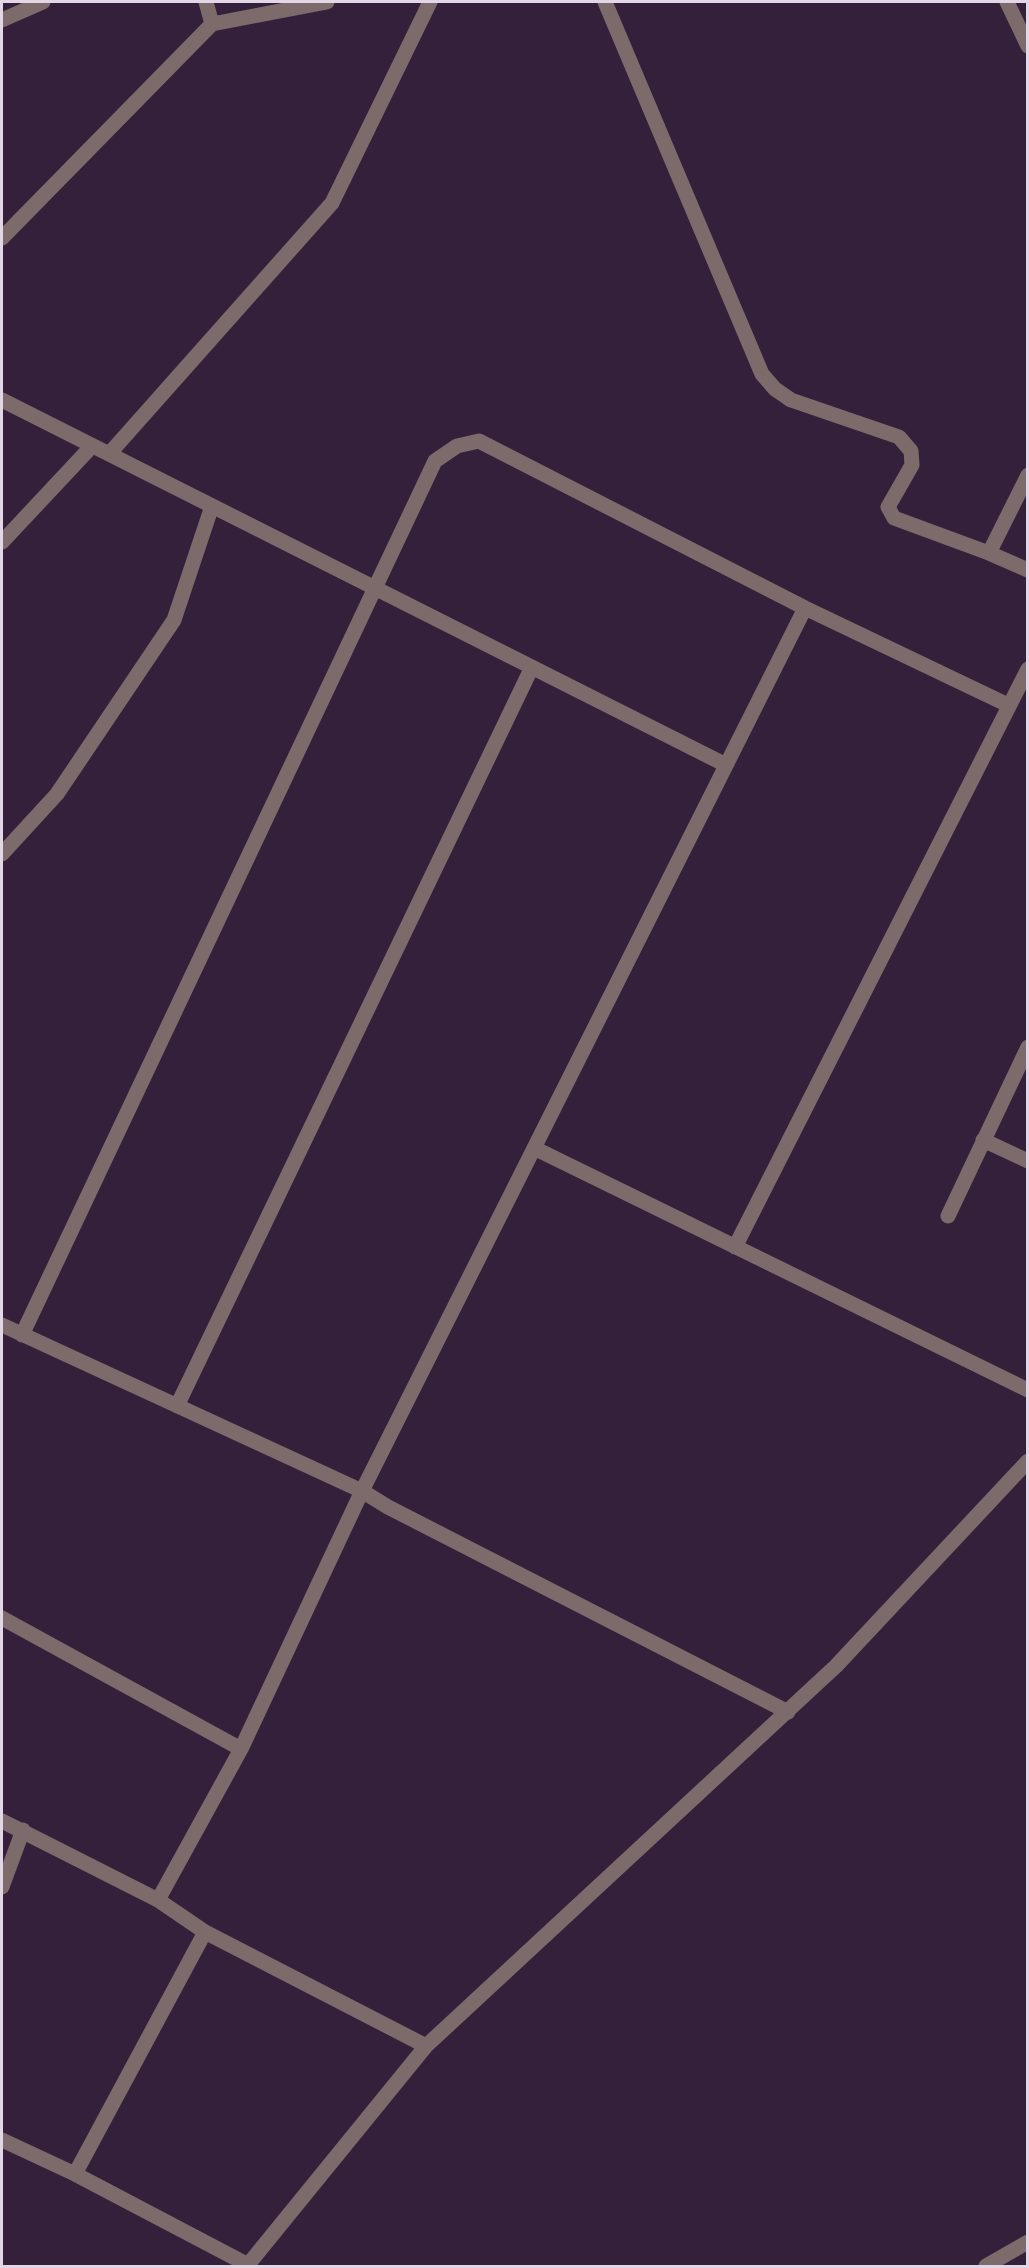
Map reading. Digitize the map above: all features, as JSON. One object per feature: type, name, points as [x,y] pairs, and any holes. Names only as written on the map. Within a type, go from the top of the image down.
[{"type":"street","points":[[2,20],[43,2]]},
{"type":"street","points":[[206,2],[212,24]]},
{"type":"street","points":[[2,238],[212,24],[327,2]]},
{"type":"street","points":[[109,454],[332,203],[430,2]]},
{"type":"street","points":[[605,2],[762,374],[775,390],[791,400],[899,437],[911,451],[912,465],[888,507],[894,518],[1028,570]]},
{"type":"street","points":[[1007,2],[1028,46]]},
{"type":"street","points":[[2,400],[726,765]]},
{"type":"street","points":[[22,1335],[435,461],[457,446],[479,441],[805,608],[1008,705]]},
{"type":"street","points":[[2,542],[92,446]]},
{"type":"street","points":[[989,553],[1028,475]]},
{"type":"street","points":[[2,854],[57,794],[174,620],[212,507]]},
{"type":"street","points":[[158,1900],[241,1749],[362,1491],[805,608]]},
{"type":"street","points":[[177,1406],[531,667]]},
{"type":"street","points":[[735,1246],[1028,669]]},
{"type":"street","points":[[948,1216],[1028,1047]]},
{"type":"street","points":[[983,1140],[1028,1161]]},
{"type":"street","points":[[534,1148],[1028,1390]]},
{"type":"street","points":[[2,1325],[362,1491],[388,1507],[788,1712]]},
{"type":"street","points":[[2,2140],[75,2174],[248,2266],[426,2046],[836,1666],[1028,1461]]},
{"type":"street","points":[[2,1618],[241,1749]]},
{"type":"street","points":[[2,1821],[158,1900],[204,1932],[426,2046]]},
{"type":"street","points":[[2,1887],[23,1830]]},
{"type":"street","points":[[75,2174],[204,1932]]},
{"type":"street","points":[[986,2266],[1028,2242]]}]
